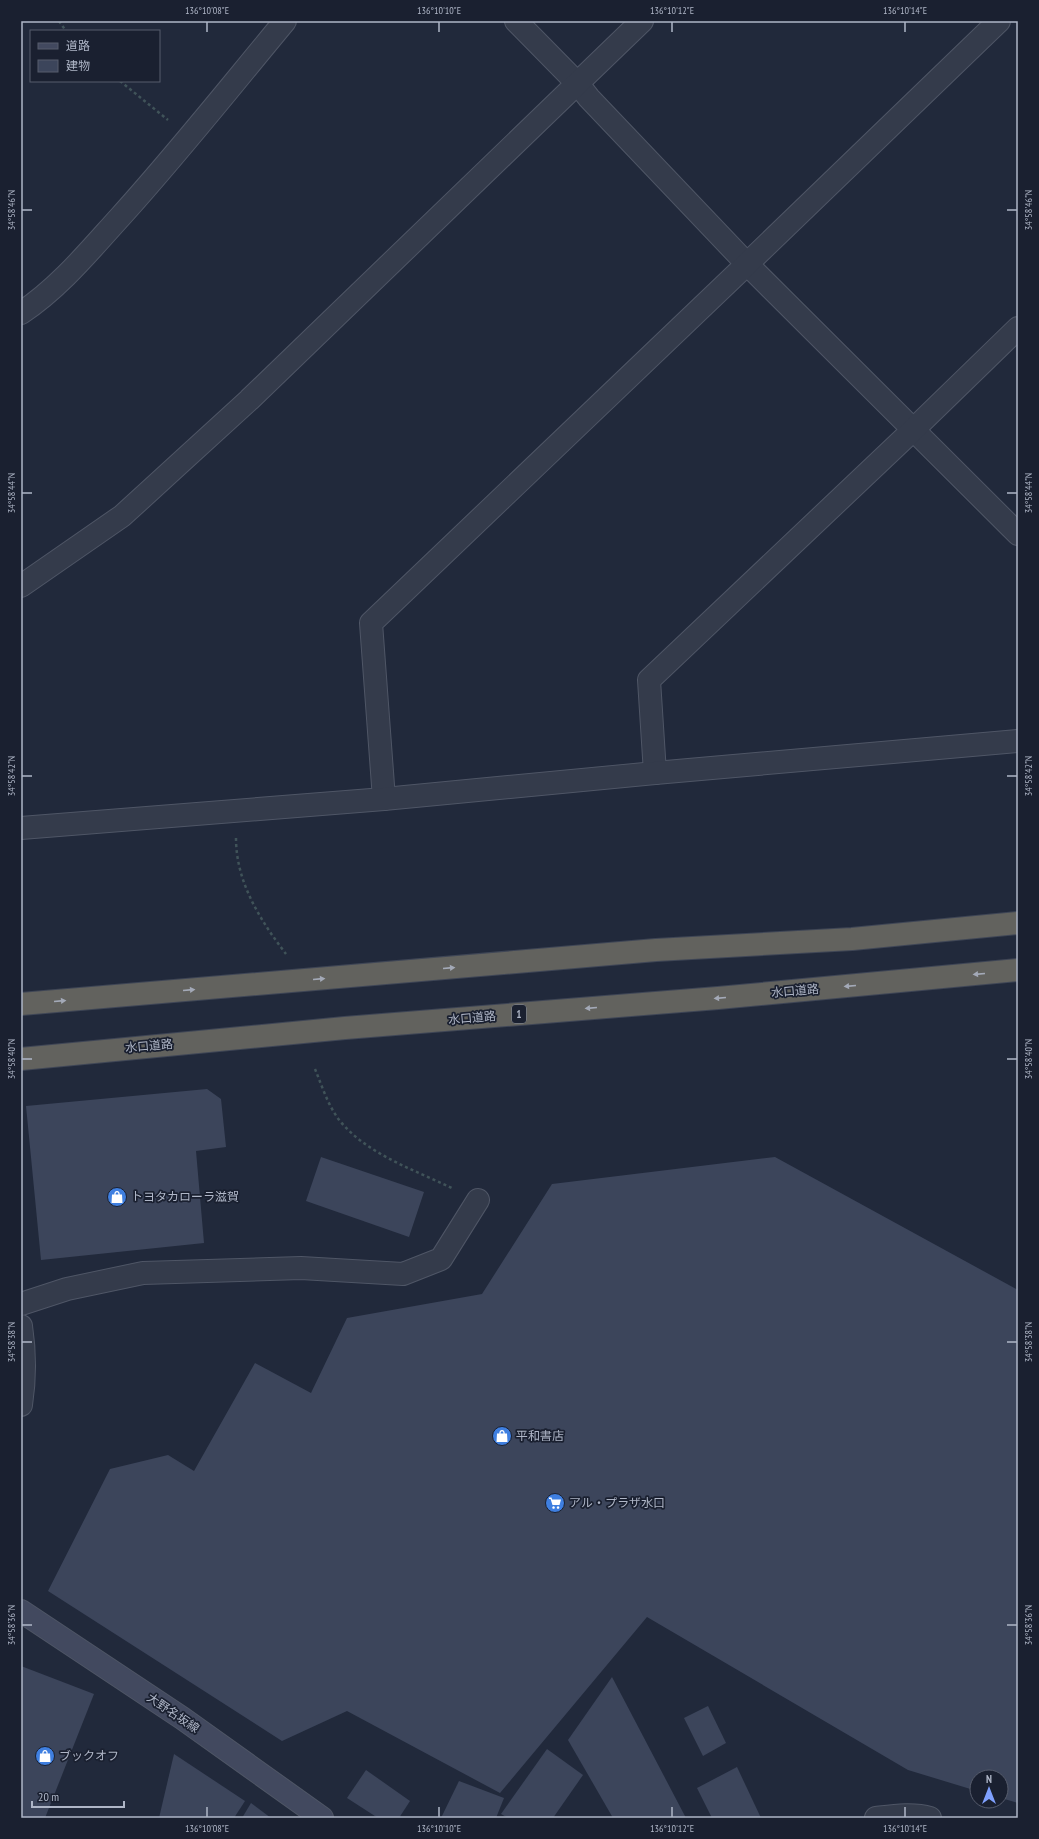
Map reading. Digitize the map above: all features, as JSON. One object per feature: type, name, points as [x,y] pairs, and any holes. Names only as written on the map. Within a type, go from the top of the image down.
[{"type":"highway","points":[[21,1004],[656,950],[852,939],[1018,923]]},
{"type":"highway","name":"水口道路","points":[[21,1059],[345,1028],[718,998],[1018,970]]},
{"type":"main road","name":"大野名坂線","points":[[21,1611],[182,1718],[322,1818]]},
{"type":"street","points":[[21,313],[33,305],[80,262],[152,181],[286,21]]},
{"type":"street","points":[[516,21],[578,84],[589,98],[747,264],[1018,534]]},
{"type":"street","points":[[21,586],[128,511],[249,400],[642,21]]},
{"type":"street","points":[[384,799],[371,623],[999,21]]},
{"type":"street","points":[[655,773],[649,680],[914,429],[1018,328]]},
{"type":"street","points":[[21,828],[384,799],[655,773],[1018,741]]},
{"type":"street","points":[[21,1304],[67,1289],[143,1273],[301,1268],[403,1274],[440,1259],[478,1200]]},
{"type":"street","points":[[21,1326],[24,1387],[21,1405]]},
{"type":"street","points":[[876,1818],[924,1816],[930,1818]]},
{"type":"path","points":[[59,21],[65,30]]},
{"type":"path","points":[[121,82],[189,137]]},
{"type":"path","points":[[236,810],[236,850],[246,887],[262,922],[288,958]]},
{"type":"path","points":[[315,1069],[329,1104],[340,1120],[356,1138],[370,1148],[478,1200]]},
{"type":"building","name":"トヨタカローラ滋賀","points":[[207,1089],[221,1099],[226,1147],[196,1151],[204,1243],[41,1260],[26,1106]]},
{"type":"building","points":[[321,1157],[424,1192],[409,1237],[306,1201]]},
{"type":"building","name":"アル・プラザ水口","points":[[775,1157],[1018,1290],[1018,1803],[1009,1800],[1009,1769],[969,1769],[969,1789],[908,1770],[647,1617],[500,1793],[347,1711],[282,1741],[48,1591],[110,1469],[168,1455],[194,1471],[255,1363],[311,1393],[347,1318],[482,1294],[552,1184]]},
{"type":"building","name":"ブックオフ","points":[[21,1666],[94,1694],[45,1818],[21,1818]]},
{"type":"building","points":[[612,1677],[686,1818],[613,1818],[568,1740]]},
{"type":"building","points":[[708,1706],[726,1743],[703,1756],[684,1718]]},
{"type":"building","points":[[547,1749],[583,1775],[553,1818],[508,1818],[501,1814]]},
{"type":"building","points":[[174,1754],[245,1801],[234,1818],[159,1818]]},
{"type":"building","points":[[737,1767],[761,1818],[712,1818],[697,1788]]},
{"type":"building","points":[[366,1770],[410,1801],[399,1818],[378,1818],[347,1798]]},
{"type":"building","points":[[459,1781],[504,1798],[496,1818],[441,1818]]},
{"type":"building","points":[[251,1803],[271,1818],[242,1818]]},
{"type":"place","name":"トヨタカローラ滋賀","points":[[117,1197]]},
{"type":"place","name":"平和書店","points":[[502,1436]]},
{"type":"place","name":"アル・プラザ水口","points":[[555,1503]]},
{"type":"place","name":"ブックオフ","points":[[45,1756]]}]
